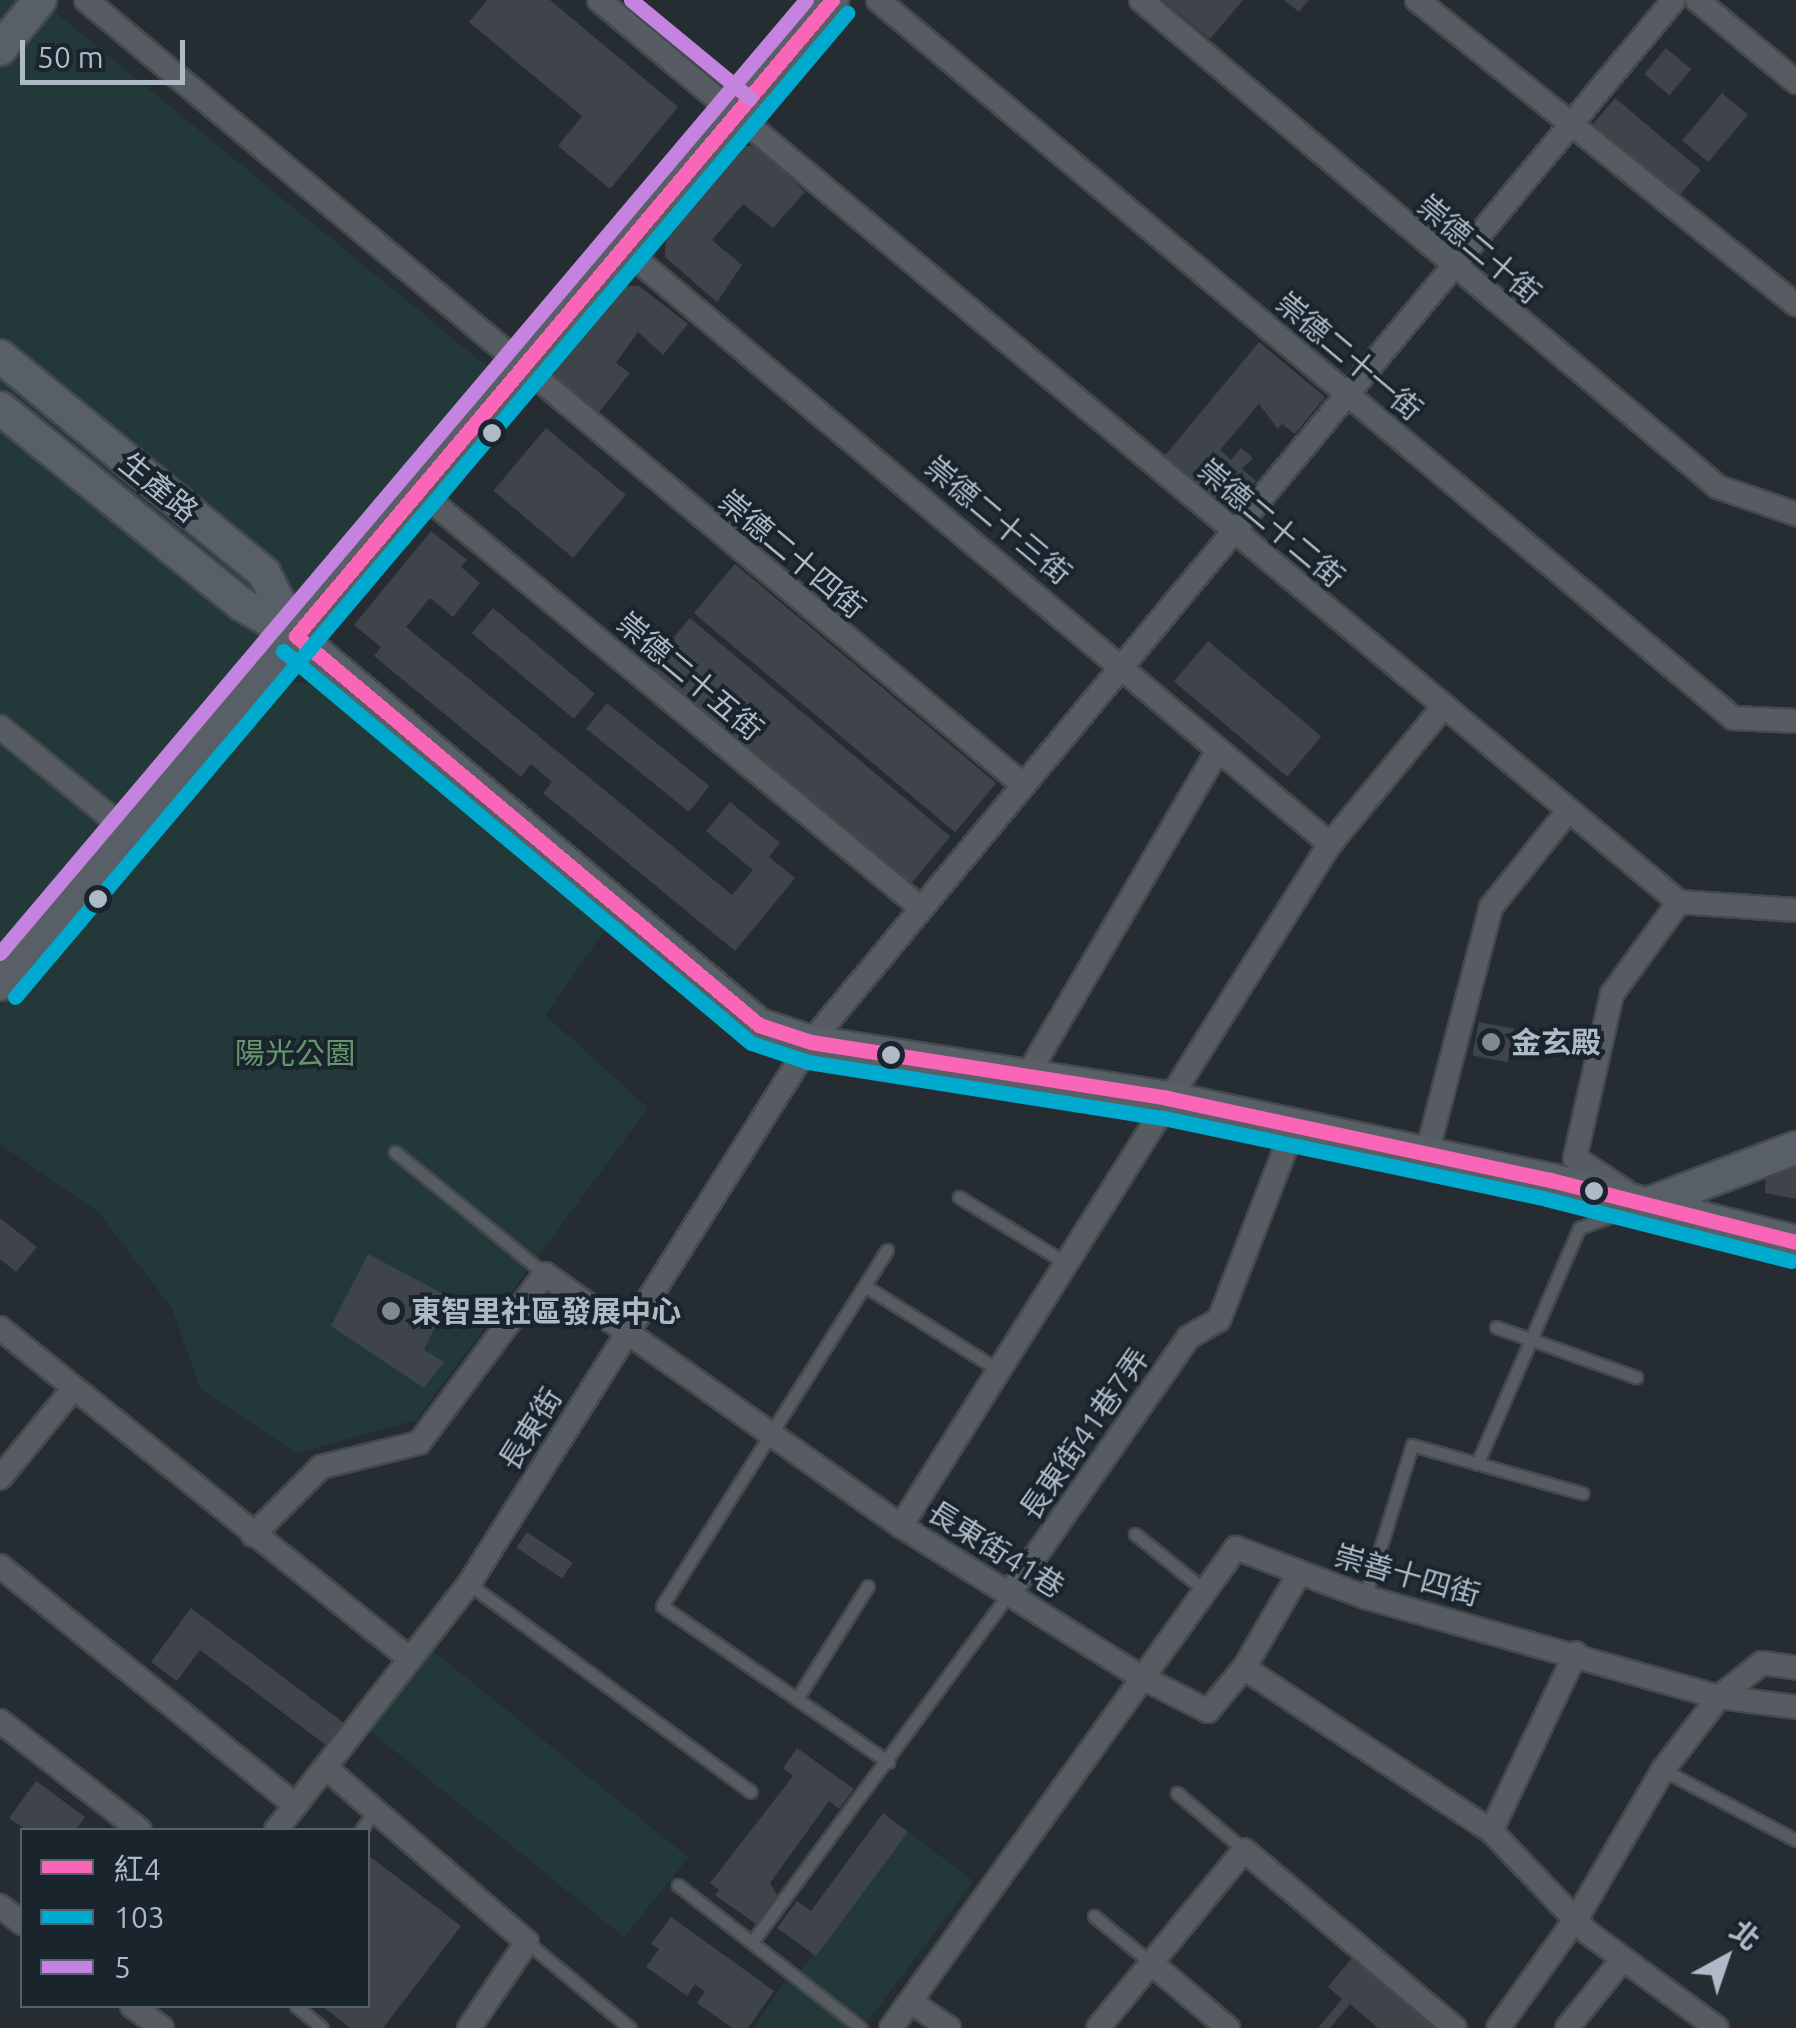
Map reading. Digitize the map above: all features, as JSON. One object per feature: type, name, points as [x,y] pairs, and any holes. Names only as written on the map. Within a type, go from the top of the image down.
[{"type":"street","points":[[0,49],[40,0]]},
{"type":"street","name":"崇德二十四街","points":[[86,0],[1022,784]]},
{"type":"street","name":"崇德二十二街","points":[[598,0],[1679,902]]},
{"type":"street","points":[[0,984],[420,492],[832,0]]},
{"type":"street","name":"崇德二十一街","points":[[878,0],[1733,718],[1796,721]]},
{"type":"street","name":"崇德二十街","points":[[1142,0],[1718,488],[1796,514]]},
{"type":"street","points":[[1417,0],[1796,306]]},
{"type":"street","name":"長東街","points":[[278,1828],[469,1584],[811,1042],[1674,0]]},
{"type":"street","points":[[1698,0],[1796,82]]},
{"type":"street","name":"崇德二十三街","points":[[623,248],[1124,664],[1330,844]]},
{"type":"street","name":"生產路","points":[[0,356],[264,573],[296,636]]},
{"type":"street","name":"生產路","points":[[0,408],[241,604],[296,636],[759,1025],[811,1042],[1167,1098],[1294,1128],[1427,1153],[1796,1242]]},
{"type":"street","name":"崇德二十五街","points":[[420,492],[920,907]]},
{"type":"street","points":[[902,1526],[1167,1098],[1330,844],[1444,706]]},
{"type":"street","points":[[0,727],[127,831]]},
{"type":"street","points":[[1028,1074],[1218,750]]},
{"type":"street","points":[[1427,1153],[1491,907],[1569,810]]},
{"type":"street","points":[[1796,910],[1679,902],[1612,994],[1575,1158],[1645,1204],[1796,1148]]},
{"type":"street","name":"長東街41巷7弄","points":[[1011,1591],[1189,1337],[1219,1320],[1294,1128]]},
{"type":"street","points":[[253,1535],[320,1467],[419,1443],[545,1274]]},
{"type":"street","name":"長東街41巷","points":[[545,1274],[902,1526],[1011,1591],[1138,1676],[1208,1711],[1244,1668],[1299,1574]]},
{"type":"street","points":[[0,1328],[410,1659]]},
{"type":"street","points":[[0,1478],[73,1389]]},
{"type":"street","name":"崇善十四街","points":[[891,2028],[1138,1676],[1236,1548],[1365,1597],[1576,1653],[1718,1697],[1796,1707]]},
{"type":"street","points":[[0,1566],[295,1805]]},
{"type":"street","points":[[1491,1831],[1576,1653]]},
{"type":"street","points":[[1498,2028],[1578,1916],[1664,1770],[1718,1697],[1762,1663],[1796,1668]]},
{"type":"street","points":[[1244,1668],[1491,1831],[1578,1916],[1588,1933],[1713,2027]]},
{"type":"street","points":[[0,1721],[137,1828]]},
{"type":"street","points":[[326,1768],[527,1942],[469,2028]]},
{"type":"street","points":[[1098,2028],[1244,1850],[1455,2028]]},
{"type":"street","points":[[0,1906],[20,1921]]},
{"type":"street","points":[[1568,2028],[1623,1959]]},
{"type":"street","points":[[1151,1963],[1228,2028]]},
{"type":"street","points":[[912,2002],[949,2028]]},
{"type":"lane","points":[[395,1152],[545,1274]]},
{"type":"lane","points":[[960,1197],[1066,1264]]},
{"type":"lane","points":[[1477,1464],[1579,1228],[1645,1204]]},
{"type":"lane","points":[[887,1250],[662,1606],[888,1762]]},
{"type":"lane","points":[[865,1286],[1000,1370]]},
{"type":"lane","points":[[1496,1327],[1530,1343],[1636,1377]]},
{"type":"lane","points":[[1365,1597],[1412,1445],[1582,1493]]},
{"type":"lane","points":[[1135,1534],[1206,1592]]},
{"type":"lane","points":[[469,1584],[750,1792]]},
{"type":"lane","points":[[798,1698],[868,1586]]},
{"type":"lane","name":"長東街41巷7弄","points":[[752,1942],[1011,1591]]},
{"type":"lane","points":[[1664,1770],[1796,1840]]},
{"type":"lane","points":[[1177,1793],[1244,1850]]},
{"type":"lane","points":[[362,1828],[375,1811]]},
{"type":"lane","points":[[678,1885],[862,2028]]},
{"type":"lane","points":[[1094,1916],[1151,1963]]},
{"type":"lane","points":[[527,1942],[630,2028]]},
{"type":"lane","points":[[298,2008],[322,2028]]},
{"type":"green space","points":[[0,0],[40,0],[495,373],[0,969]]},
{"type":"green space","name":"陽光公園","points":[[278,679],[312,685],[607,927],[545,1015],[648,1108],[416,1420],[296,1453],[200,1388],[172,1308],[98,1212],[0,1144],[0,1008]]},
{"type":"green space","points":[[432,1650],[688,1858],[624,1937],[368,1729]]},
{"type":"green space","points":[[907,1831],[973,1881],[867,2022],[801,1972]]},
{"type":"green space","points":[[787,1978],[850,2028],[754,2028]]},
{"type":"building","points":[[487,0],[550,0],[678,107],[610,189],[558,146],[582,116],[469,22]]},
{"type":"building","points":[[1163,0],[1243,0],[1210,39]]},
{"type":"building","points":[[1284,0],[1309,0],[1299,12]]},
{"type":"building","points":[[1666,48],[1691,69],[1669,95],[1644,74]]},
{"type":"building","points":[[1722,93],[1748,115],[1708,162],[1682,140]]},
{"type":"building","points":[[1615,98],[1701,170],[1678,197],[1593,125]]},
{"type":"building","points":[[743,146],[758,146],[805,192],[773,228],[743,204],[712,240],[742,265],[717,302],[665,257],[666,238]]},
{"type":"building","points":[[621,286],[639,286],[688,324],[663,355],[638,332],[616,363],[630,373],[595,417],[557,387],[554,369]]},
{"type":"building","points":[[1259,342],[1325,397],[1295,434],[1282,424],[1278,429],[1259,404],[1220,450],[1231,460],[1241,448],[1253,458],[1242,469],[1256,481],[1228,514],[1162,459]]},
{"type":"building","points":[[546,428],[626,495],[573,558],[493,491]]},
{"type":"building","points":[[431,531],[467,560],[461,567],[480,583],[453,617],[430,598],[406,627],[732,895],[753,870],[706,831],[730,802],[780,843],[769,857],[795,878],[735,951],[543,793],[552,782],[531,764],[521,777],[374,656],[381,647],[354,625]]},
{"type":"building","points":[[735,564],[996,783],[955,832],[694,613]]},
{"type":"building","points":[[493,608],[595,693],[574,719],[472,633]]},
{"type":"building","points":[[690,618],[950,837],[909,886],[648,668]]},
{"type":"building","points":[[1208,641],[1321,736],[1287,777],[1174,682]]},
{"type":"building","points":[[607,703],[710,786],[689,812],[586,729]]},
{"type":"building","name":"金玄殿","points":[[1479,1022],[1514,1029],[1508,1062],[1473,1055]]},
{"type":"building","points":[[1796,1154],[1796,1199],[1765,1193],[1767,1162]]},
{"type":"building","points":[[0,1218],[37,1247],[16,1272],[0,1259]]},
{"type":"building","name":"東智里社區發展中心","points":[[368,1254],[449,1297],[424,1350],[444,1362],[424,1388],[331,1326]]},
{"type":"building","points":[[527,1532],[573,1563],[562,1579],[516,1548]]},
{"type":"building","points":[[191,1608],[344,1723],[327,1746],[200,1650],[177,1681],[151,1662]]},
{"type":"building","points":[[797,1748],[854,1789],[839,1809],[829,1801],[770,1883],[777,1895],[756,1924],[715,1895],[719,1890],[710,1883],[793,1776],[783,1768]]},
{"type":"building","points":[[36,1781],[85,1817],[77,1828],[23,1828],[9,1818]]},
{"type":"building","points":[[883,1813],[908,1832],[816,1956],[777,1928],[797,1901],[811,1911]]},
{"type":"building","points":[[370,1857],[461,1926],[383,2028],[350,2028],[325,2008],[370,2008]]},
{"type":"building","points":[[671,1917],[774,1991],[748,2028],[732,2028],[697,2003],[705,1992],[695,1984],[687,1996],[646,1967],[659,1949],[651,1944]]},
{"type":"building","points":[[1356,1953],[1447,2028],[1378,2028],[1350,2004],[1330,2028],[1318,2028],[1342,1999],[1328,1987]]},
{"type":"transit line","name":"5","points":[[631,0],[750,98]]},
{"type":"transit line","name":"5","points":[[0,953],[806,0]]},
{"type":"transit line","name":"紅4","points":[[296,636],[832,0]]},
{"type":"transit line","name":"103","points":[[15,997],[847,13]]},
{"type":"transit line","name":"紅4","points":[[296,636],[759,1025],[811,1042],[1167,1098],[1551,1180],[1796,1242]]},
{"type":"transit line","name":"103","points":[[283,651],[751,1043],[808,1062],[1163,1118],[1546,1199],[1791,1261]]},
{"type":"place","name":"金玄殿","points":[[1491,1042]]},
{"type":"place","name":"東智里社區發展中心","points":[[391,1311]]}]
